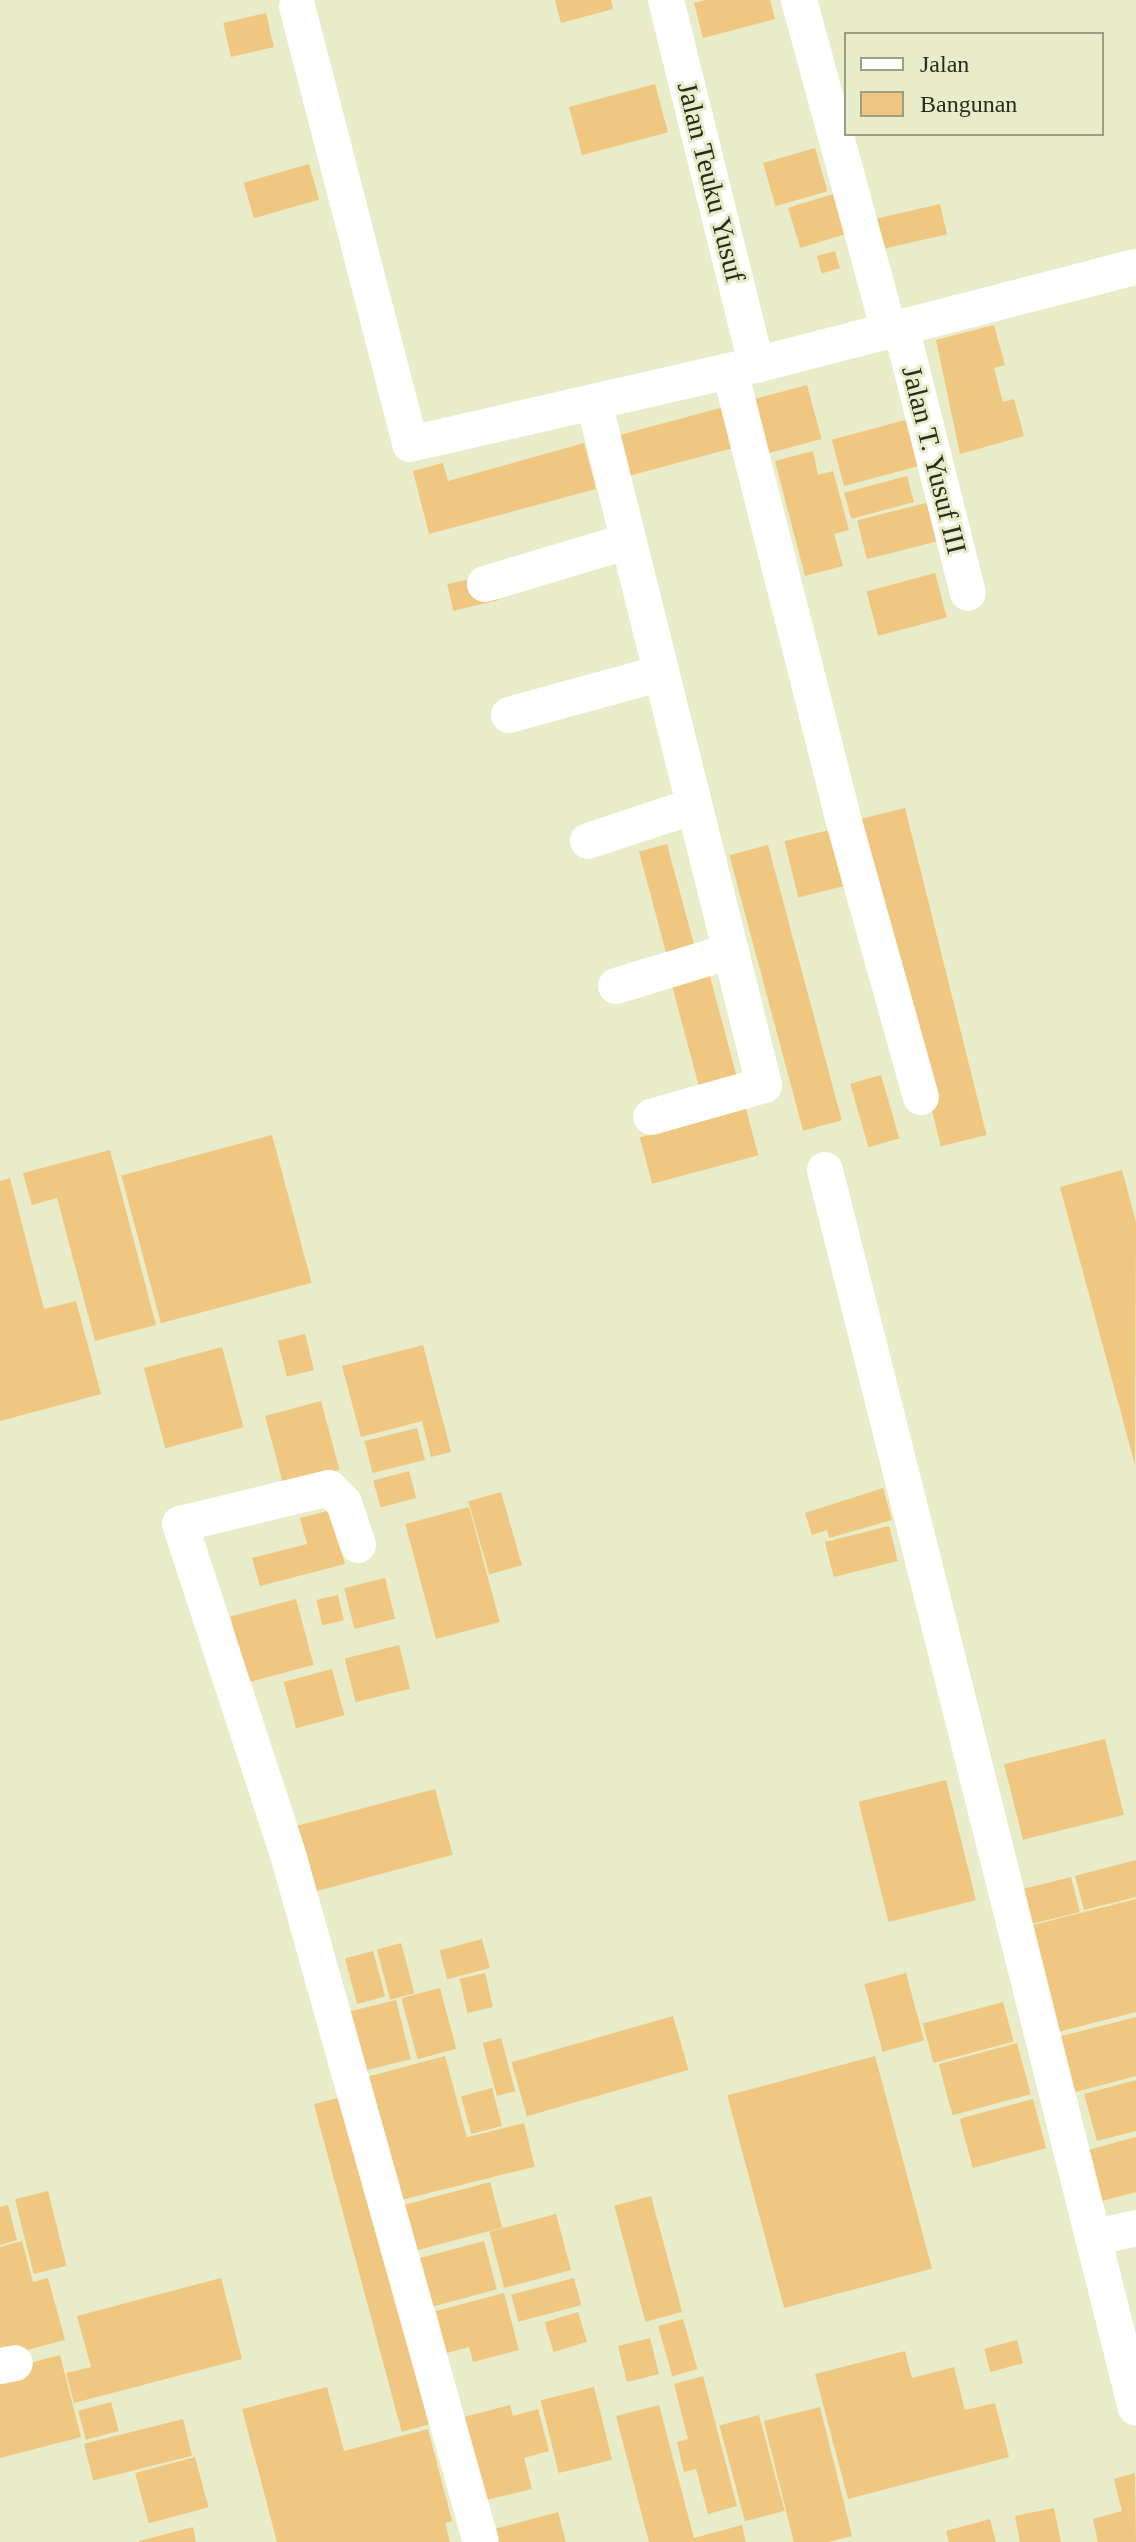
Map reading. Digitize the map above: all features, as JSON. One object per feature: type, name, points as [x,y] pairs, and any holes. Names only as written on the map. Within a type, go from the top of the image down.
[{"type":"street","name":"Jalan Teuku Yusuf","points":[[666,0],[743,368],[921,1097]]},
{"type":"street","name":"Jalan T. Yusuf III","points":[[799,0],[968,593]]},
{"type":"street","points":[[297,6],[410,444],[743,368],[1136,267]]},
{"type":"street","points":[[594,402],[764,1085],[651,1117]]},
{"type":"street","points":[[485,584],[628,541]]},
{"type":"street","points":[[509,715],[661,673]]},
{"type":"street","points":[[588,841],[694,806]]},
{"type":"street","points":[[616,986],[731,951]]},
{"type":"street","points":[[825,1170],[1136,2408]]},
{"type":"street","points":[[358,1545],[344,1503],[329,1488],[180,1524],[289,1858],[481,2542]]},
{"type":"street","points":[[1093,2238],[1136,2228]]},
{"type":"building","points":[[555,0],[611,0],[613,9],[561,23]]},
{"type":"building","points":[[706,0],[770,0],[775,19],[703,38],[694,3]]},
{"type":"building","points":[[266,13],[274,47],[231,57],[223,23]]},
{"type":"building","points":[[655,84],[668,132],[582,155],[569,107]]},
{"type":"building","points":[[815,148],[827,191],[775,206],[763,163]]},
{"type":"building","points":[[309,164],[319,200],[254,218],[244,183]]},
{"type":"building","points":[[833,194],[845,234],[800,248],[788,208]]},
{"type":"building","points":[[940,204],[947,234],[880,250],[873,220]]},
{"type":"building","points":[[835,251],[840,268],[822,274],[817,256]]},
{"type":"building","points":[[994,325],[1005,365],[994,368],[1003,402],[1014,399],[1024,436],[960,454],[936,340]]},
{"type":"building","points":[[807,385],[821,439],[765,454],[750,400]]},
{"type":"building","points":[[724,407],[735,448],[624,477],[613,437]]},
{"type":"building","points":[[909,419],[921,465],[844,486],[832,440]]},
{"type":"building","points":[[584,443],[596,489],[429,534],[413,471],[443,463],[448,481]]},
{"type":"building","points":[[813,451],[818,475],[833,471],[849,530],[834,534],[843,566],[805,576],[775,461]]},
{"type":"building","points":[[907,476],[914,502],[851,519],[844,493]]},
{"type":"building","points":[[930,502],[940,541],[867,559],[857,520]]},
{"type":"building","points":[[935,573],[947,617],[878,636],[866,591]]},
{"type":"building","points":[[492,574],[498,600],[453,611],[447,584]]},
{"type":"building","points":[[905,808],[987,1135],[941,1146],[859,819]]},
{"type":"building","points":[[829,830],[843,886],[798,897],[784,841]]},
{"type":"building","points":[[667,844],[698,958],[670,965],[639,852]]},
{"type":"building","points":[[768,845],[842,1120],[803,1131],[729,855]]},
{"type":"building","points":[[709,973],[740,1089],[702,1099],[671,983]]},
{"type":"building","points":[[881,1075],[899,1138],[868,1147],[850,1084]]},
{"type":"building","points":[[746,1109],[758,1155],[652,1184],[640,1137]]},
{"type":"building","points":[[272,1135],[312,1283],[161,1323],[121,1175]]},
{"type":"building","points":[[110,1150],[156,1325],[95,1341],[57,1198],[32,1205],[23,1173]]},
{"type":"building","points":[[1122,1170],[1136,1222],[1135,1465],[1060,1187]]},
{"type":"building","points":[[10,1178],[44,1309],[76,1301],[101,1394],[0,1421],[0,1181]]},
{"type":"building","points":[[305,1334],[314,1370],[287,1377],[278,1341]]},
{"type":"building","points":[[423,1345],[451,1452],[431,1457],[422,1421],[361,1437],[342,1366]]},
{"type":"building","points":[[222,1347],[243,1427],[165,1448],[144,1368]]},
{"type":"building","points":[[321,1401],[339,1470],[283,1485],[265,1416]]},
{"type":"building","points":[[417,1428],[425,1460],[373,1473],[365,1441]]},
{"type":"building","points":[[409,1471],[416,1498],[381,1508],[373,1481]]},
{"type":"building","points":[[883,1488],[892,1520],[829,1538],[827,1530],[812,1535],[805,1513]]},
{"type":"building","points":[[501,1492],[522,1565],[489,1574],[468,1501]]},
{"type":"building","points":[[469,1507],[500,1622],[436,1639],[405,1524]]},
{"type":"building","points":[[331,1510],[345,1564],[260,1586],[252,1558],[307,1544],[300,1518]]},
{"type":"building","points":[[889,1526],[898,1561],[834,1577],[825,1542]]},
{"type":"building","points":[[385,1578],[395,1619],[354,1629],[344,1588]]},
{"type":"building","points":[[338,1595],[344,1620],[322,1625],[317,1600]]},
{"type":"building","points":[[296,1599],[314,1665],[248,1682],[230,1617]]},
{"type":"building","points":[[399,1645],[410,1689],[356,1702],[345,1659]]},
{"type":"building","points":[[332,1669],[344,1715],[296,1728],[284,1682]]},
{"type":"building","points":[[1105,1739],[1124,1815],[1023,1840],[1004,1764]]},
{"type":"building","points":[[946,1780],[976,1900],[889,1922],[859,1802]]},
{"type":"building","points":[[435,1789],[453,1855],[305,1894],[287,1829]]},
{"type":"building","points":[[1136,1860],[1136,1897],[1084,1910],[1075,1876]]},
{"type":"building","points":[[1071,1877],[1080,1912],[1025,1925],[1017,1891]]},
{"type":"building","points":[[1136,1899],[1136,2012],[1054,2033],[1029,1926]]},
{"type":"building","points":[[482,1939],[490,1968],[447,1979],[439,1950]]},
{"type":"building","points":[[401,1943],[414,1993],[390,2000],[377,1949]]},
{"type":"building","points":[[373,1951],[385,1996],[357,2004],[345,1959]]},
{"type":"building","points":[[485,1973],[493,2007],[468,2013],[460,1979]]},
{"type":"building","points":[[906,1973],[924,2041],[883,2052],[864,1984]]},
{"type":"building","points":[[440,1988],[456,2049],[418,2059],[401,1998]]},
{"type":"building","points":[[396,2000],[411,2059],[365,2071],[350,2011]]},
{"type":"building","points":[[1003,2002],[1014,2042],[933,2063],[923,2023]]},
{"type":"building","points":[[673,2016],[688,2070],[527,2116],[512,2062]]},
{"type":"building","points":[[1136,2017],[1136,2076],[1072,2093],[1058,2037]]},
{"type":"building","points":[[501,2038],[515,2091],[497,2096],[483,2043]]},
{"type":"building","points":[[1017,2043],[1031,2094],[952,2115],[939,2064]]},
{"type":"building","points":[[445,2056],[467,2137],[387,2159],[365,2077]]},
{"type":"building","points":[[875,2056],[932,2269],[784,2308],[727,2096]]},
{"type":"building","points":[[1136,2080],[1136,2131],[1097,2141],[1084,2094]]},
{"type":"building","points":[[492,2088],[502,2126],[471,2134],[461,2096]]},
{"type":"building","points":[[341,2097],[429,2424],[402,2432],[314,2104]]},
{"type":"building","points":[[1033,2099],[1046,2148],[973,2168],[960,2119]]},
{"type":"building","points":[[524,2123],[535,2167],[401,2200],[390,2156]]},
{"type":"building","points":[[1136,2137],[1136,2192],[1102,2201],[1088,2150]]},
{"type":"building","points":[[490,2182],[502,2227],[413,2251],[401,2206]]},
{"type":"building","points":[[48,2191],[67,2266],[34,2274],[15,2199]]},
{"type":"building","points":[[651,2196],[682,2312],[645,2322],[614,2206]]},
{"type":"building","points":[[8,2205],[17,2240],[0,2245],[0,2207]]},
{"type":"building","points":[[556,2214],[571,2270],[504,2288],[489,2232]]},
{"type":"building","points":[[22,2241],[33,2282],[48,2278],[65,2340],[0,2357],[0,2247]]},
{"type":"building","points":[[484,2241],[497,2289],[430,2307],[417,2259]]},
{"type":"building","points":[[221,2278],[242,2359],[74,2403],[66,2373],[91,2367],[77,2316]]},
{"type":"building","points":[[574,2278],[581,2305],[518,2322],[511,2295]]},
{"type":"building","points":[[504,2293],[519,2350],[473,2362],[469,2347],[447,2353],[436,2311]]},
{"type":"building","points":[[578,2312],[587,2342],[554,2352],[545,2322]]},
{"type":"building","points":[[683,2319],[697,2369],[672,2376],[658,2326]]},
{"type":"building","points":[[650,2338],[659,2374],[627,2382],[618,2346]]},
{"type":"building","points":[[1017,2340],[1023,2363],[990,2372],[984,2349]]},
{"type":"building","points":[[905,2351],[912,2378],[954,2367],[965,2410],[995,2403],[1009,2457],[848,2499],[815,2374]]},
{"type":"building","points":[[60,2355],[81,2437],[0,2458],[0,2371]]},
{"type":"building","points":[[703,2376],[737,2506],[708,2514],[696,2469],[684,2472],[677,2442],[688,2439],[674,2384]]},
{"type":"building","points":[[327,2387],[344,2451],[428,2429],[452,2521],[445,2523],[450,2542],[277,2542],[242,2409]]},
{"type":"building","points":[[594,2387],[612,2460],[559,2473],[541,2400]]},
{"type":"building","points":[[111,2402],[119,2431],[86,2440],[78,2411]]},
{"type":"building","points":[[510,2405],[513,2416],[538,2409],[549,2451],[524,2458],[532,2489],[486,2500],[464,2417]]},
{"type":"building","points":[[659,2405],[694,2538],[742,2525],[746,2542],[649,2542],[616,2416]]},
{"type":"building","points":[[820,2407],[852,2536],[828,2542],[794,2542],[764,2421]]},
{"type":"building","points":[[759,2415],[785,2511],[745,2521],[719,2426]]},
{"type":"building","points":[[183,2419],[192,2456],[93,2481],[84,2444]]},
{"type":"building","points":[[195,2457],[208,2507],[149,2523],[135,2473]]},
{"type":"building","points":[[1135,2473],[1136,2542],[1098,2542],[1093,2519],[1122,2511],[1114,2479]]},
{"type":"building","points":[[1054,2508],[1061,2542],[1020,2542],[1015,2516]]},
{"type":"building","points":[[558,2512],[566,2542],[494,2542],[491,2530]]},
{"type":"building","points":[[990,2519],[996,2542],[949,2542],[946,2531]]},
{"type":"building","points":[[193,2527],[196,2542],[139,2542],[139,2541]]}]
